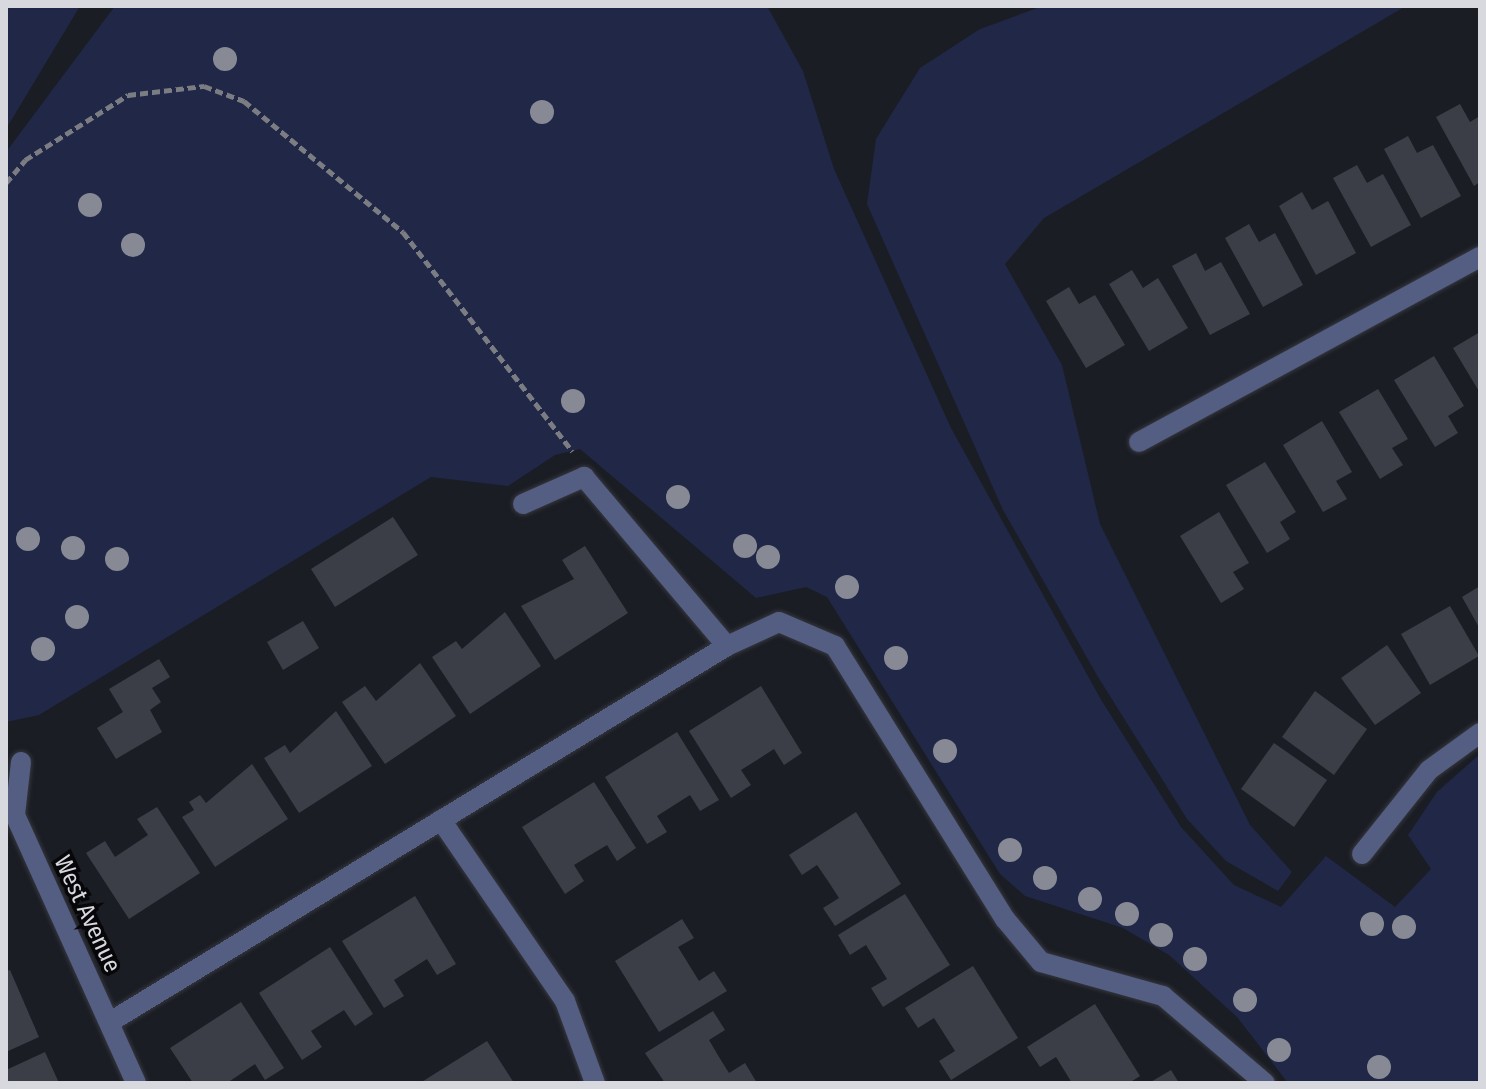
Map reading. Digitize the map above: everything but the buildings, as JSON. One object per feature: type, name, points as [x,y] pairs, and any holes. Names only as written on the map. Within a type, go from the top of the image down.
[{"type":"street","points":[[1139,442],[1480,257]]},
{"type":"street","points":[[523,504],[584,477],[727,646]]},
{"type":"street","points":[[110,1022],[727,646],[779,622],[835,646],[1005,919],[1041,962],[1163,996],[1265,1083]]},
{"type":"street","points":[[1362,854],[1429,770],[1480,733]]},
{"type":"street","name":"West Avenue","points":[[21,762],[15,815],[50,904],[110,1022],[136,1083]]},
{"type":"street","points":[[441,820],[565,1001],[595,1083]]},
{"type":"path","points":[[6,183],[25,160],[128,95],[204,86],[244,101],[403,232],[515,370],[584,477]]},
{"type":"shaded area","points":[[6,6],[80,6],[6,129]]},
{"type":"shaded area","points":[[115,6],[767,6],[803,71],[834,169],[951,428],[1100,698],[1181,827],[1234,885],[1281,907],[1326,856],[1395,907],[1431,869],[1408,835],[1437,792],[1480,754],[1480,1083],[1288,1083],[1237,1017],[1169,955],[1123,928],[1025,896],[1000,874],[827,597],[806,587],[756,598],[580,449],[555,455],[508,486],[431,477],[39,715],[6,722],[6,152]]},
{"type":"shaded area","points":[[1043,6],[1406,6],[1044,218],[1005,264],[1062,365],[1100,524],[1250,825],[1292,872],[1278,891],[1226,861],[1187,819],[1098,677],[1003,510],[867,204],[876,139],[920,68],[980,29]]}]
